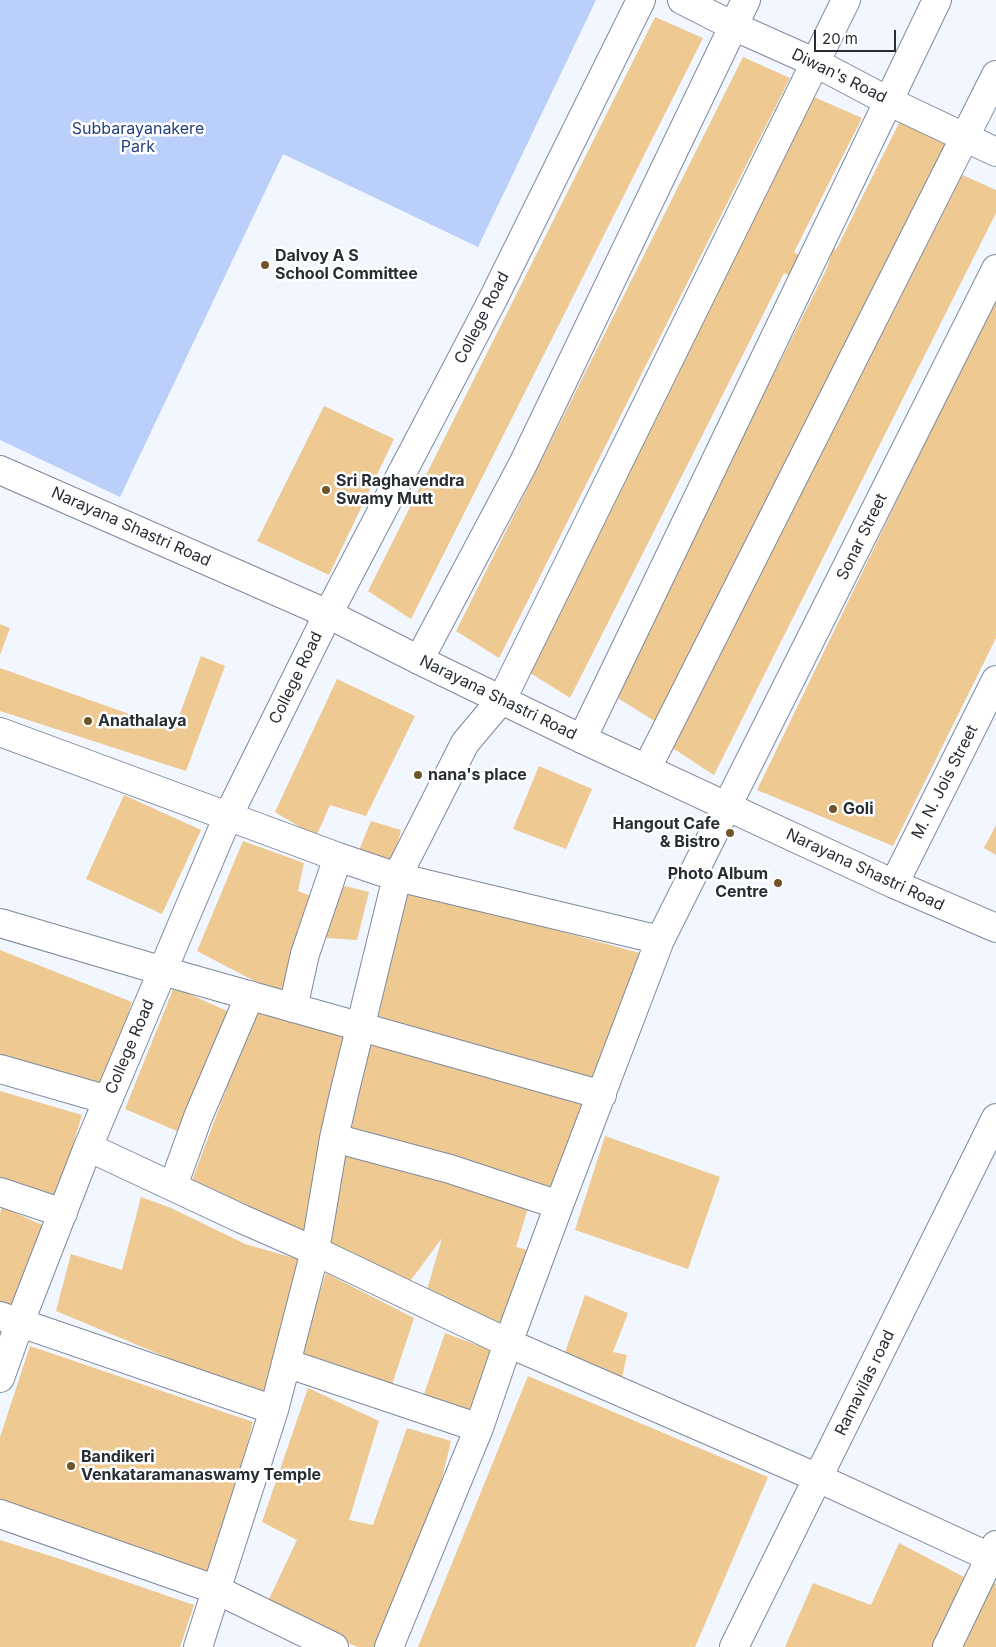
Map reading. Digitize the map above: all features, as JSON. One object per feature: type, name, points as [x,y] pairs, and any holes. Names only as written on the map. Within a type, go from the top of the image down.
[{"type":"street","name":"College Road","points":[[0,1378],[10,1319],[63,1212],[88,1147],[228,816],[328,614],[492,300],[641,0]]},
{"type":"street","name":"Diwan's Road","points":[[682,0],[733,26],[816,63],[888,101],[996,152]]},
{"type":"street","points":[[419,660],[523,464],[746,0]]},
{"type":"street","points":[[198,1647],[274,1410],[315,1251],[334,1138],[397,876],[465,743],[502,699],[846,0]]},
{"type":"street","points":[[582,739],[937,0]]},
{"type":"street","points":[[647,768],[996,75]]},
{"type":"street","name":"Sonar Street","points":[[389,1647],[479,1428],[559,1205],[660,940],[996,268]]},
{"type":"street","name":"Narayana Shastri Road","points":[[0,470],[328,614],[582,739],[894,884],[996,928]]},
{"type":"street","name":"M. N. Jois Street","points":[[894,884],[996,680]]},
{"type":"street","points":[[0,732],[338,857],[397,876],[660,940]]},
{"type":"street","points":[[293,1008],[305,954],[338,857]]},
{"type":"street","points":[[0,923],[602,1095]]},
{"type":"street","points":[[172,1186],[198,1117],[250,995]]},
{"type":"street","points":[[0,1069],[108,1100]]},
{"type":"street","name":"Ramavilas road","points":[[734,1647],[996,1118]]},
{"type":"street","points":[[334,1138],[450,1170],[559,1205]]},
{"type":"street","points":[[88,1147],[315,1251],[508,1343],[994,1554],[947,1647]]},
{"type":"street","points":[[0,1192],[63,1212]]},
{"type":"street","points":[[10,1319],[274,1410]]},
{"type":"street","points":[[286,1363],[479,1428]]},
{"type":"street","points":[[0,1514],[217,1590],[334,1647]]},
{"type":"green space","name":"Subbarayanakere Park","points":[[0,0],[596,0],[478,247],[283,154],[120,497],[0,440]]},
{"type":"building","points":[[655,17],[703,38],[411,619],[368,591]]},
{"type":"building","points":[[743,57],[790,78],[499,658],[456,631]]},
{"type":"building","points":[[814,97],[862,118],[794,252],[806,259],[799,280],[784,273],[570,698],[527,671]]},
{"type":"building","points":[[900,121],[947,142],[656,722],[613,695],[758,406],[753,403],[760,380],[769,384],[827,268],[833,248],[836,250]]},
{"type":"building","points":[[958,173],[996,190],[996,213],[714,775],[671,747]]},
{"type":"building","points":[[996,296],[996,638],[893,846],[757,790]]},
{"type":"building","name":"Sri Raghavendra Swamy Mutt","points":[[324,406],[394,439],[329,575],[257,541]]},
{"type":"building","points":[[0,624],[10,628],[0,655]]},
{"type":"building","name":"Anathalaya","points":[[201,656],[225,666],[186,771],[0,711],[0,668],[174,730]]},
{"type":"building","points":[[337,679],[415,716],[366,816],[330,805],[316,837],[275,812]]},
{"type":"building","points":[[539,766],[592,789],[566,849],[513,829]]},
{"type":"building","points":[[124,795],[201,830],[162,914],[86,879]]},
{"type":"building","points":[[371,821],[401,830],[392,866],[357,855]]},
{"type":"building","points":[[996,825],[996,855],[984,848]]},
{"type":"building","points":[[243,841],[304,863],[298,891],[319,899],[285,997],[197,951]]},
{"type":"building","points":[[333,883],[369,892],[357,940],[327,938],[318,928]]},
{"type":"building","points":[[404,889],[640,953],[597,1083],[371,1021]]},
{"type":"building","points":[[0,950],[132,1002],[103,1088],[0,1059]]},
{"type":"building","points":[[174,987],[229,1012],[184,1134],[125,1109]]},
{"type":"building","points":[[256,1010],[351,1037],[306,1237],[190,1186]]},
{"type":"building","points":[[370,1038],[593,1099],[556,1199],[344,1132]]},
{"type":"building","points":[[0,1091],[82,1115],[57,1198],[0,1179]]},
{"type":"building","points":[[605,1136],[720,1177],[688,1269],[575,1230]]},
{"type":"building","points":[[346,1154],[408,1167],[528,1208],[516,1247],[536,1252],[507,1328],[427,1290],[442,1238],[411,1280],[328,1248]]},
{"type":"building","points":[[141,1197],[171,1208],[245,1244],[301,1260],[264,1398],[56,1311],[71,1254],[122,1270]]},
{"type":"building","points":[[2,1207],[49,1228],[12,1312],[0,1309],[0,1214]]},
{"type":"building","points":[[326,1273],[414,1318],[389,1394],[299,1358]]},
{"type":"building","points":[[585,1295],[628,1313],[613,1352],[627,1355],[622,1377],[563,1358]]},
{"type":"building","points":[[445,1333],[493,1351],[469,1413],[422,1400]]},
{"type":"building","points":[[30,1346],[253,1422],[214,1575],[0,1501],[0,1437]]},
{"type":"building","points":[[528,1376],[768,1477],[695,1647],[418,1647]]},
{"type":"building","points":[[308,1388],[379,1421],[349,1520],[373,1525],[407,1428],[451,1441],[437,1499],[381,1647],[358,1647],[278,1614],[269,1599],[297,1540],[262,1522]]},
{"type":"building","points":[[0,1540],[194,1605],[180,1647],[0,1647]]},
{"type":"building","points":[[899,1543],[966,1578],[933,1647],[785,1647],[813,1583],[871,1605]]},
{"type":"building","points":[[994,1583],[996,1584],[996,1647],[963,1647]]},
{"type":"place","name":"Dalvoy A S School Committee","points":[[265,265]]},
{"type":"place","name":"Sri Raghavendra Swamy Mutt","points":[[326,490]]},
{"type":"place","name":"Anathalaya","points":[[88,721]]},
{"type":"place","name":"nana's place","points":[[418,775]]},
{"type":"place","name":"Goli","points":[[833,809]]},
{"type":"place","name":"Hangout Cafe & Bistro","points":[[730,833]]},
{"type":"place","name":"Photo Album Centre","points":[[778,883]]},
{"type":"place","name":"Bandikeri Venkataramanaswamy Temple","points":[[71,1466]]}]
